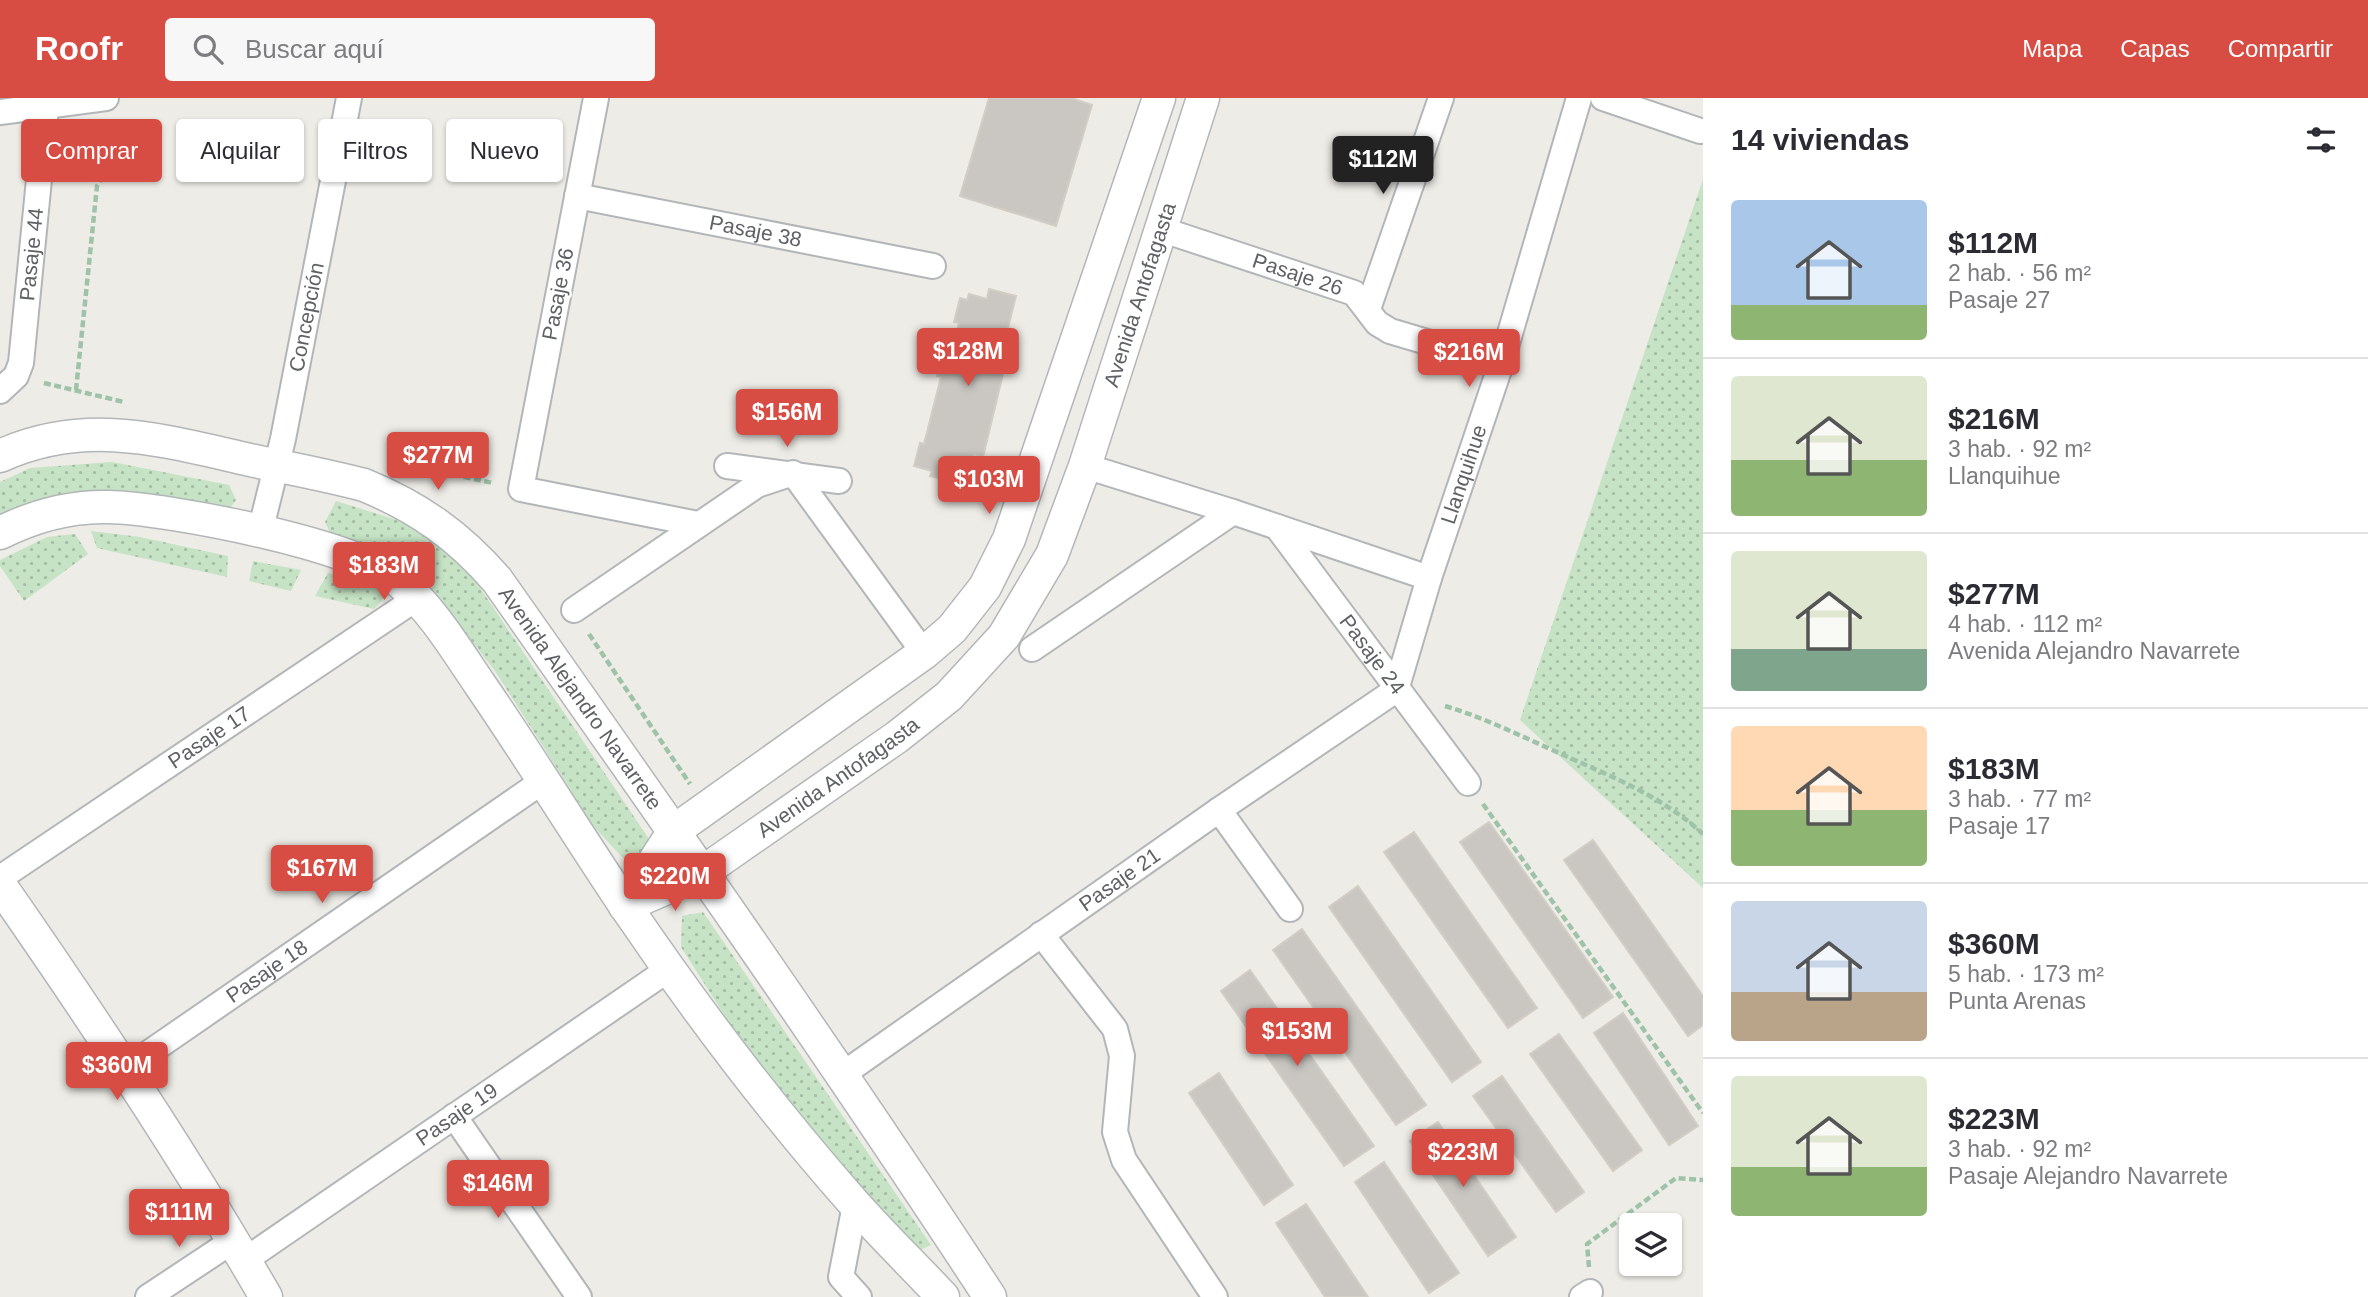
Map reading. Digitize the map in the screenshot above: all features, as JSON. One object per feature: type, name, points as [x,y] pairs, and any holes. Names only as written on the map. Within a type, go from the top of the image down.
[{"type":"street","name":"Concepción","points":[[260,533],[274,465],[283,439],[349,98]]},
{"type":"street","name":"Pasaje 36","points":[[596,98],[521,489],[698,524]]},
{"type":"street","name":"Avenida Antofagasta","points":[[625,906],[674,831],[924,653],[970,608],[998,564],[1009,539],[1159,98]]},
{"type":"street","name":"Avenida Antofagasta","points":[[625,906],[703,872],[915,724],[973,672],[1004,636],[1052,555],[1085,466],[1203,98]]},
{"type":"street","points":[[1368,309],[1441,98]]},
{"type":"street","name":"Llanquihue","points":[[1396,690],[1429,578],[1501,364],[1579,98]]},
{"type":"street","points":[[1603,98],[1700,131]]},
{"type":"street","points":[[0,112],[109,105]]},
{"type":"street","name":"Pasaje 44","points":[[0,391],[16,376],[21,363],[46,108]]},
{"type":"street","name":"Pasaje 38","points":[[577,196],[933,266]]},
{"type":"street","name":"Pasaje 26","points":[[1160,229],[1354,293],[1377,323],[1390,331],[1501,364]]},
{"type":"street","name":"Avenida Alejandro Navarrete","points":[[0,456],[42,441],[70,435],[109,434],[161,440],[364,485],[398,499],[455,536],[497,580],[703,872],[843,1074],[990,1297]]},
{"type":"street","points":[[727,466],[839,481]]},
{"type":"street","points":[[1085,466],[1429,578]]},
{"type":"street","points":[[793,473],[924,653]]},
{"type":"street","points":[[574,610],[757,485],[793,473]]},
{"type":"street","points":[[0,533],[40,516],[73,509],[140,509],[260,533],[353,556],[376,565],[417,598],[470,670],[625,906],[719,1038],[855,1205],[943,1297]]},
{"type":"street","points":[[1032,649],[1233,512]]},
{"type":"street","name":"Pasaje 24","points":[[1277,527],[1468,783]]},
{"type":"street","name":"Pasaje 17","points":[[0,878],[417,598]]},
{"type":"street","name":"Pasaje 21","points":[[843,1074],[1219,810],[1396,690]]},
{"type":"street","name":"Pasaje 18","points":[[127,1068],[544,780]]},
{"type":"street","points":[[1219,810],[1290,909]]},
{"type":"street","points":[[0,885],[127,1068],[240,1250],[266,1297]]},
{"type":"street","points":[[1041,934],[1115,1029],[1122,1056],[1115,1132],[1124,1160],[1214,1297]]},
{"type":"street","name":"Pasaje 19","points":[[148,1297],[240,1250],[454,1116],[669,969]]},
{"type":"street","points":[[454,1116],[579,1297]]},
{"type":"street","points":[[855,1205],[841,1277],[859,1297]]},
{"type":"path","points":[[76,390],[97,186],[110,166],[109,105]]},
{"type":"path","points":[[574,610],[706,807]]},
{"type":"path","points":[[1396,690],[1476,715],[1629,784],[1681,814],[1703,834]]},
{"type":"path","points":[[1468,783],[1703,1113]]},
{"type":"path","points":[[1586,1294],[1587,1244],[1676,1178],[1703,1180]]},
{"type":"green space","points":[[1703,179],[1703,888],[1520,720]]},
{"type":"green space","points":[[112,462],[229,485],[236,500],[225,515],[0,522],[0,482],[30,468]]},
{"type":"green space","points":[[336,501],[413,525],[462,561],[655,848],[647,858],[633,863],[622,857],[595,828],[495,671],[423,578],[373,547],[331,535],[325,522]]},
{"type":"green space","points":[[91,531],[140,537],[228,556],[227,577],[97,548]]},
{"type":"green space","points":[[75,534],[88,554],[24,601],[0,566],[0,560],[47,537]]},
{"type":"green space","points":[[253,561],[301,570],[291,591],[249,581]]},
{"type":"green space","points":[[328,573],[376,586],[387,595],[374,609],[315,596]]},
{"type":"green space","points":[[703,912],[931,1245],[920,1250],[819,1146],[737,1035],[681,947],[682,916]]},
{"type":"building","points":[[989,98],[1071,98],[1092,105],[1056,226],[960,196]]},
{"type":"building","points":[[989,289],[1016,296],[1003,348],[1009,349],[983,457],[974,454],[966,485],[930,476],[932,471],[914,466],[920,443],[924,444],[941,377],[937,376],[943,354],[951,356],[959,323],[954,322],[960,298],[967,300],[969,294],[987,299]]},
{"type":"building","points":[[1489,822],[1613,997],[1583,1018],[1460,842]]},
{"type":"building","points":[[1414,832],[1537,1008],[1508,1028],[1384,852]]},
{"type":"building","points":[[1593,840],[1703,996],[1703,1025],[1688,1036],[1564,860]]},
{"type":"building","points":[[1358,886],[1481,1062],[1452,1082],[1329,907]]},
{"type":"building","points":[[1302,929],[1426,1105],[1396,1125],[1273,950]]},
{"type":"building","points":[[1250,970],[1374,1146],[1344,1166],[1221,991]]},
{"type":"building","points":[[1623,1013],[1698,1126],[1669,1145],[1594,1033]]},
{"type":"building","points":[[1559,1034],[1642,1150],[1613,1171],[1530,1054]]},
{"type":"building","points":[[1219,1073],[1293,1185],[1264,1205],[1189,1093]]},
{"type":"building","points":[[1502,1076],[1584,1192],[1556,1212],[1473,1096]]},
{"type":"building","points":[[1438,1122],[1516,1237],[1488,1256],[1410,1141]]},
{"type":"building","points":[[1384,1162],[1459,1273],[1429,1293],[1355,1182]]},
{"type":"building","points":[[1306,1204],[1368,1297],[1325,1297],[1276,1223]]}]
